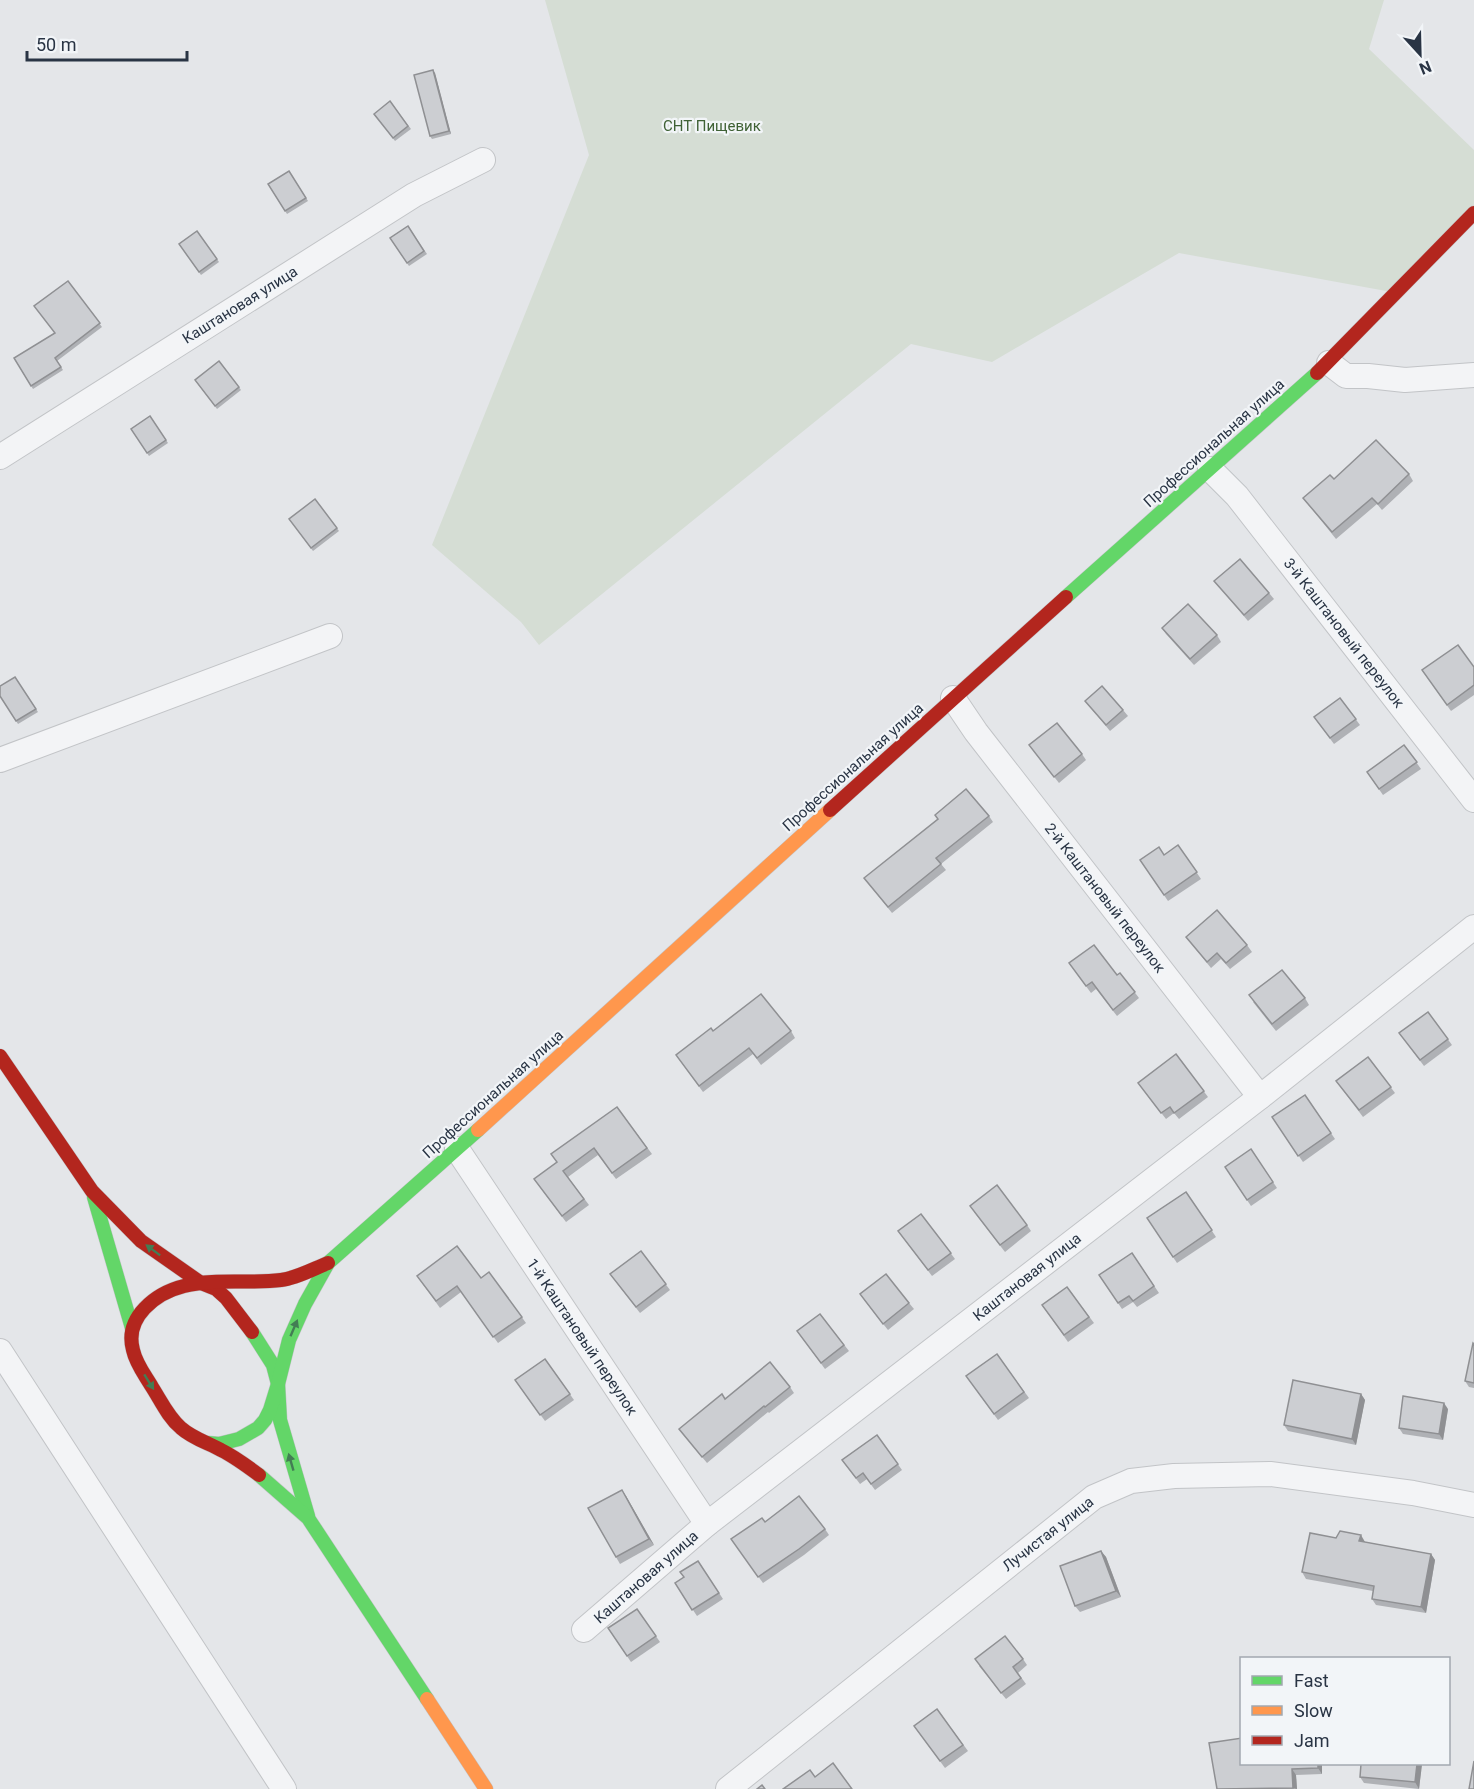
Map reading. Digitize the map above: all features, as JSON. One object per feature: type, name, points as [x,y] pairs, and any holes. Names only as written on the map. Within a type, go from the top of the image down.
[{"type":"street","name":"Каштановая улица","points":[[0,457],[414,195],[483,160]]},
{"type":"street","name":"Профессиональная улица","points":[[328,1263],[458,1149],[953,698],[1329,363],[1474,213]]},
{"type":"street","points":[[1329,363],[1346,376],[1405,380],[1474,375]]},
{"type":"street","name":"3-й Каштановый переулок","points":[[1210,469],[1237,495],[1474,800]]},
{"type":"street","points":[[0,760],[330,636]]},
{"type":"street","name":"2-й Каштановый переулок","points":[[953,698],[975,732],[1260,1096]]},
{"type":"street","name":"Каштановая улица","points":[[584,1630],[707,1524],[1260,1096],[1474,927]]},
{"type":"street","points":[[0,1056],[92,1191],[141,1241],[201,1283],[216,1289],[236,1309],[265,1352],[273,1365],[278,1384],[280,1420],[308,1518]]},
{"type":"street","name":"1-й Каштановый переулок","points":[[458,1149],[707,1524]]},
{"type":"street","points":[[92,1191],[132,1328]]},
{"type":"street","points":[[328,1263],[279,1280],[201,1283],[174,1289],[150,1302],[136,1318],[130,1338],[136,1360],[156,1394],[183,1430],[198,1440],[227,1453],[253,1470],[270,1482],[308,1518],[486,1789]]},
{"type":"street","points":[[208,1443],[239,1440],[258,1428],[270,1410],[289,1340],[305,1304],[328,1263]]},
{"type":"street","points":[[0,1352],[284,1789]]},
{"type":"street","name":"Лучистая улица","points":[[728,1789],[1094,1497],[1131,1480],[1174,1476],[1269,1474],[1413,1493],[1474,1504]]},
{"type":"green space","name":"СНТ Пищевик","points":[[545,0],[1384,0],[1369,49],[1474,150],[1474,213],[1397,293],[1179,253],[992,362],[911,344],[539,645],[521,622],[432,545],[589,155]]},
{"type":"building","points":[[433,70],[449,131],[430,136],[414,75]]},
{"type":"building","points":[[390,101],[408,126],[393,138],[374,114]]},
{"type":"building","points":[[289,171],[306,198],[285,211],[268,184]]},
{"type":"building","points":[[408,226],[424,251],[407,263],[390,238]]},
{"type":"building","points":[[197,231],[217,259],[199,272],[179,244]]},
{"type":"building","points":[[68,281],[100,323],[55,358],[61,367],[31,386],[14,358],[55,333],[34,306]]},
{"type":"building","points":[[219,361],[239,387],[215,406],[195,380]]},
{"type":"building","points":[[150,416],[166,440],[147,453],[131,429]]},
{"type":"building","points":[[1376,440],[1409,474],[1378,504],[1372,498],[1332,532],[1303,498],[1330,475],[1334,479]]},
{"type":"building","points":[[315,499],[337,528],[311,548],[289,519]]},
{"type":"building","points":[[1240,559],[1269,593],[1244,615],[1214,581]]},
{"type":"building","points":[[1188,604],[1217,635],[1190,659],[1162,628]]},
{"type":"building","points":[[1458,645],[1474,667],[1474,685],[1447,705],[1422,670]]},
{"type":"building","points":[[15,677],[36,709],[16,721],[0,696],[0,686]]},
{"type":"building","points":[[1102,686],[1123,710],[1106,725],[1085,701]]},
{"type":"building","points":[[1340,698],[1356,719],[1330,738],[1314,717]]},
{"type":"building","points":[[1057,723],[1082,754],[1054,777],[1029,745]]},
{"type":"building","points":[[1404,745],[1417,762],[1379,789],[1367,772]]},
{"type":"building","points":[[966,789],[989,816],[936,858],[941,864],[888,907],[864,878],[938,819],[935,815]]},
{"type":"building","points":[[1178,845],[1197,872],[1164,895],[1140,860],[1159,847],[1164,855]]},
{"type":"building","points":[[1217,910],[1247,945],[1226,963],[1217,953],[1207,962],[1186,937]]},
{"type":"building","points":[[1094,945],[1117,975],[1120,973],[1135,992],[1113,1010],[1092,982],[1086,986],[1069,963]]},
{"type":"building","points":[[1282,970],[1305,998],[1272,1024],[1249,995]]},
{"type":"building","points":[[761,994],[791,1031],[757,1058],[749,1048],[699,1086],[676,1055],[711,1028],[713,1031]]},
{"type":"building","points":[[1428,1012],[1448,1039],[1420,1060],[1399,1033]]},
{"type":"building","points":[[1176,1054],[1204,1091],[1174,1113],[1170,1107],[1161,1113],[1138,1083]]},
{"type":"building","points":[[1368,1057],[1391,1087],[1359,1110],[1336,1081]]},
{"type":"building","points":[[1305,1095],[1331,1133],[1298,1156],[1272,1117]]},
{"type":"building","points":[[617,1107],[647,1148],[612,1173],[594,1148],[563,1171],[584,1199],[562,1216],[534,1179],[557,1162],[551,1154]]},
{"type":"building","points":[[1251,1149],[1273,1182],[1247,1200],[1225,1167]]},
{"type":"building","points":[[997,1185],[1027,1225],[1000,1245],[970,1206]]},
{"type":"building","points":[[1186,1192],[1212,1230],[1173,1257],[1147,1218]]},
{"type":"building","points":[[921,1214],[951,1253],[928,1270],[898,1231]]},
{"type":"building","points":[[457,1246],[481,1278],[489,1272],[522,1317],[493,1337],[457,1286],[436,1301],[417,1276]]},
{"type":"building","points":[[641,1251],[666,1284],[636,1307],[610,1274]]},
{"type":"building","points":[[1132,1253],[1154,1286],[1133,1301],[1129,1296],[1118,1303],[1099,1275]]},
{"type":"building","points":[[886,1274],[909,1303],[883,1324],[860,1294]]},
{"type":"building","points":[[1067,1287],[1089,1317],[1064,1335],[1042,1305]]},
{"type":"building","points":[[820,1314],[844,1345],[821,1363],[797,1331]]},
{"type":"building","points":[[1474,1344],[1474,1383],[1465,1381]]},
{"type":"building","points":[[997,1354],[1024,1392],[994,1414],[966,1376]]},
{"type":"building","points":[[545,1359],[570,1394],[540,1415],[515,1380]]},
{"type":"building","points":[[770,1362],[790,1387],[702,1457],[679,1429],[722,1394],[725,1399]]},
{"type":"building","points":[[1293,1380],[1361,1394],[1352,1439],[1284,1425]]},
{"type":"building","points":[[1403,1396],[1444,1403],[1439,1434],[1399,1428]]},
{"type":"building","points":[[877,1435],[898,1464],[871,1484],[863,1473],[856,1478],[842,1460]]},
{"type":"building","points":[[622,1490],[649,1539],[616,1557],[588,1508]]},
{"type":"building","points":[[799,1496],[825,1529],[758,1577],[731,1539],[762,1518],[765,1522]]},
{"type":"building","points":[[1340,1531],[1361,1535],[1359,1541],[1431,1554],[1421,1607],[1372,1599],[1374,1586],[1302,1572],[1310,1533],[1336,1538]]},
{"type":"building","points":[[1101,1551],[1116,1591],[1075,1606],[1060,1566]]},
{"type":"building","points":[[698,1561],[719,1593],[692,1610],[675,1583],[684,1577],[680,1572]]},
{"type":"building","points":[[637,1609],[656,1636],[627,1656],[608,1628]]},
{"type":"building","points":[[1005,1636],[1023,1659],[1013,1667],[1021,1678],[1001,1693],[975,1659]]},
{"type":"building","points":[[937,1709],[963,1745],[940,1761],[914,1726]]},
{"type":"building","points":[[1240,1738],[1240,1765],[1318,1765],[1318,1768],[1292,1769],[1293,1788],[1217,1789],[1209,1743]]},
{"type":"building","points":[[1474,1761],[1474,1789],[1469,1789]]},
{"type":"building","points":[[833,1763],[852,1789],[783,1789],[810,1770],[815,1777]]},
{"type":"building","points":[[1361,1765],[1417,1765],[1415,1782],[1360,1777]]},
{"type":"traffic: fast","points":[[1066,597],[1317,373]]},
{"type":"traffic: fast","points":[[208,1443],[219,1444],[239,1439],[258,1428],[265,1420],[278,1384],[289,1340],[305,1304],[328,1263],[478,1130]]},
{"type":"traffic: fast","points":[[94,1197],[132,1328]]},
{"type":"traffic: fast","points":[[252,1332],[273,1365],[278,1384],[280,1420],[308,1516]]},
{"type":"traffic: fast","points":[[259,1475],[308,1518],[427,1699]]},
{"type":"traffic: slow","points":[[478,1130],[830,810]]},
{"type":"traffic: slow","points":[[427,1699],[486,1789]]},
{"type":"traffic: jam","points":[[1317,373],[1474,213]]},
{"type":"traffic: jam","points":[[830,810],[1066,597]]},
{"type":"traffic: jam","points":[[0,1056],[92,1191],[141,1241],[201,1283],[216,1289],[226,1298],[252,1332]]},
{"type":"traffic: jam","points":[[259,1475],[231,1456],[190,1435],[172,1419],[136,1360],[131,1338],[133,1327],[145,1308],[173,1289],[208,1282],[257,1282],[287,1279],[328,1263]]}]
